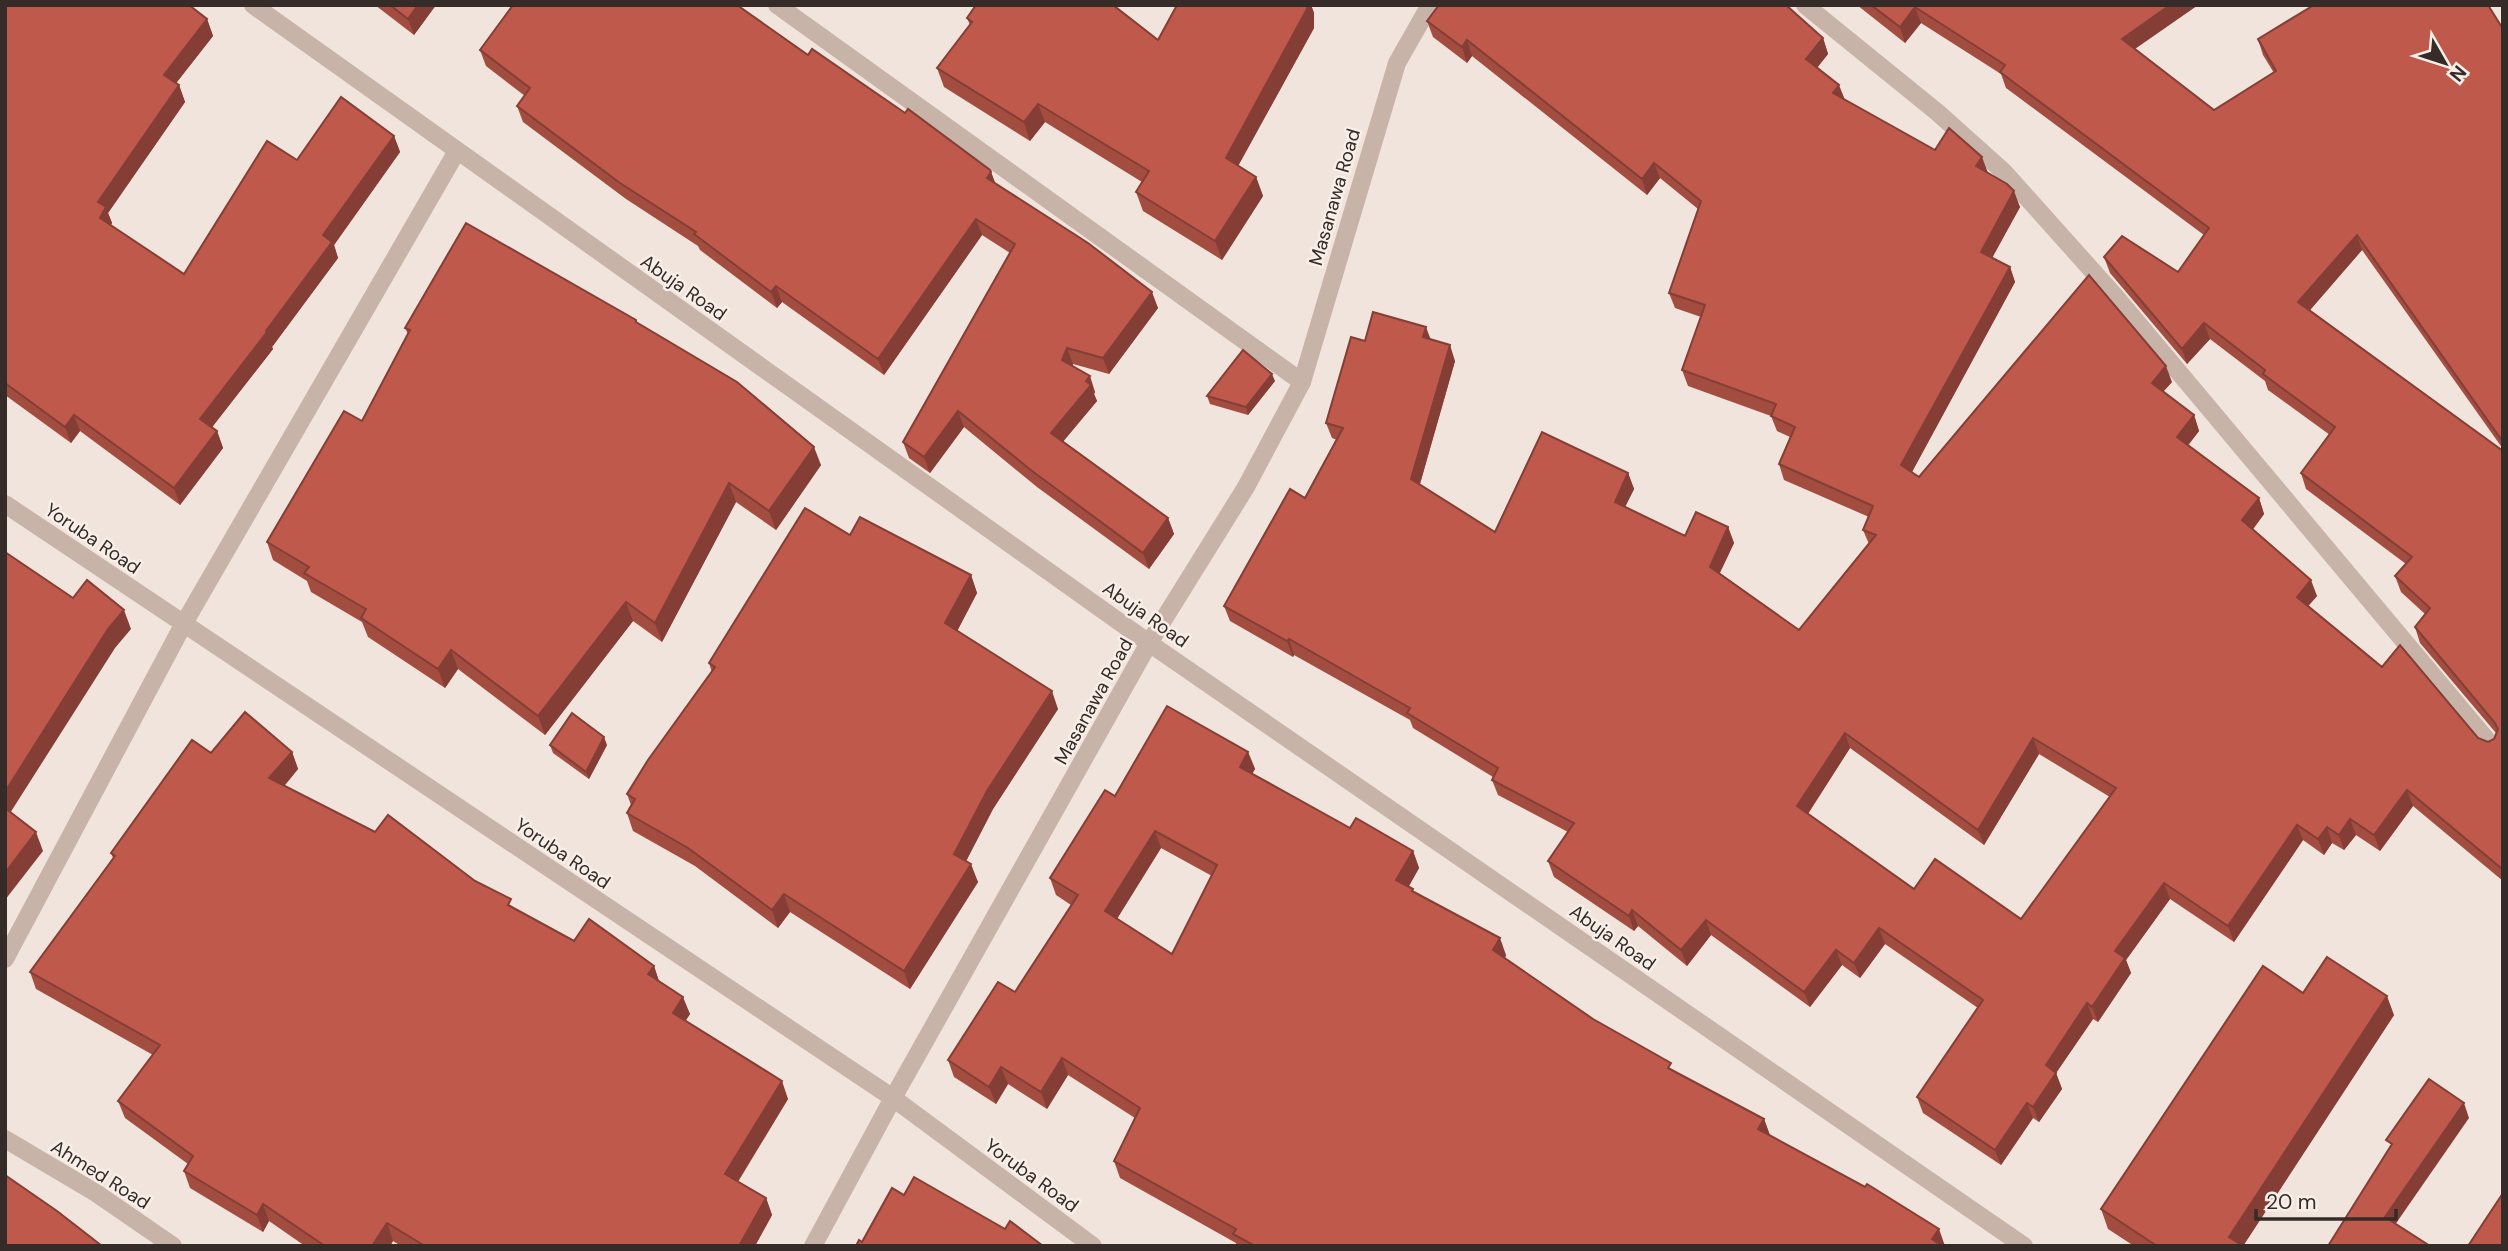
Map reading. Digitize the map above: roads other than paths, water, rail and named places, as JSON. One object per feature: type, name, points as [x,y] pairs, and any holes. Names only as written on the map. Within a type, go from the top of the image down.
[{"type":"street","name":"Abuja Road","points":[[253,5],[1149,643],[2024,1246]]},
{"type":"street","points":[[777,5],[1302,382]]},
{"type":"street","name":"Masanawa Road","points":[[813,1246],[893,1098],[1149,643],[1246,487],[1302,382],[1397,63],[1430,5]]},
{"type":"street","points":[[1805,5],[1937,113],[2004,172],[2115,296],[2492,746]]},
{"type":"street","points":[[5,959],[183,625],[457,151]]},
{"type":"street","name":"Yoruba Road","points":[[5,504],[893,1098],[1093,1246]]},
{"type":"street","name":"Ahmed Road","points":[[5,1139],[96,1192],[173,1246]]}]
